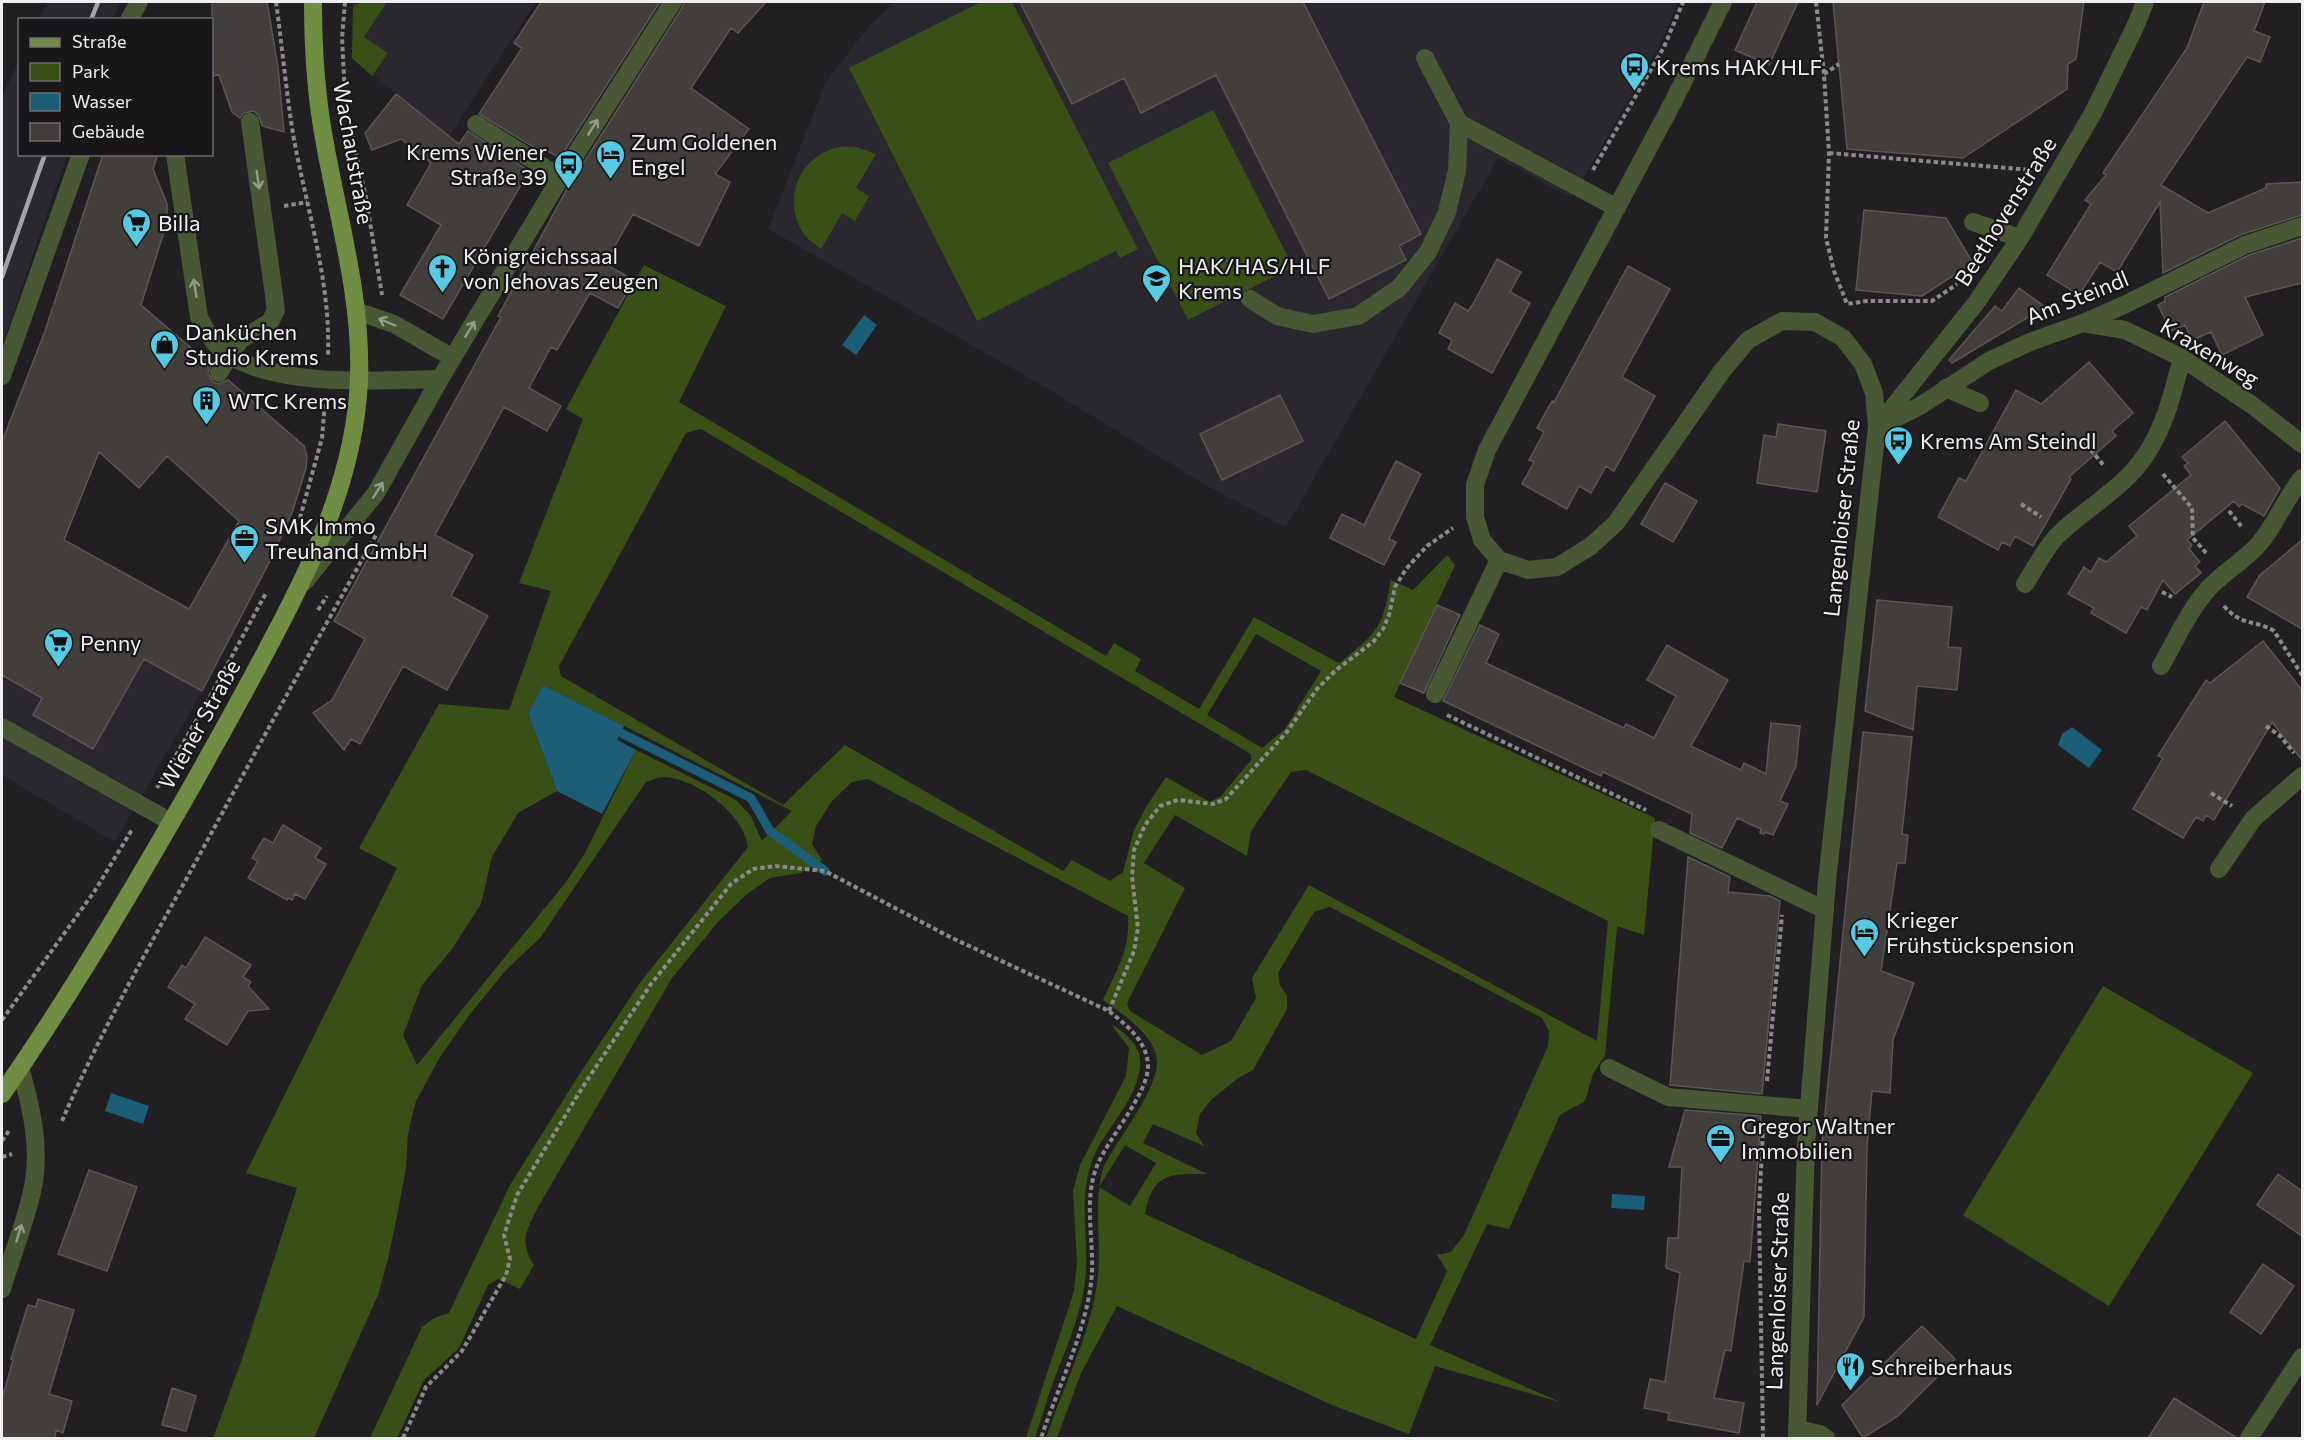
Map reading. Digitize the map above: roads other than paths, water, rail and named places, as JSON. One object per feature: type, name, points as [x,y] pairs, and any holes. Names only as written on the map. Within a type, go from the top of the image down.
[{"type":"main road","name":"Wachaustraße","points":[[302,585],[323,538],[338,493],[350,448],[358,380],[356,311],[348,253],[333,189],[317,94],[313,2]]},
{"type":"main road","name":"Wiener Straße","points":[[2,1094],[86,964],[171,822],[239,703],[302,585]]},
{"type":"street","points":[[130,18],[139,2]]},
{"type":"street","name":"Wiener Straße","points":[[302,585],[376,493],[440,379],[561,178],[674,2]]},
{"type":"street","points":[[1435,694],[1499,560],[1482,540],[1475,516],[1476,485],[1487,450],[1671,106],[1723,2]]},
{"type":"street","name":"Beethovenstraße","points":[[1877,427],[1976,303],[2020,238],[2094,113],[2145,2]]},
{"type":"street","points":[[1250,299],[1276,316],[1313,324],[1358,316],[1399,288],[1428,252],[1447,212],[1457,171],[1459,123],[1425,58]]},
{"type":"street","points":[[219,373],[240,340],[270,322],[276,310],[250,122]]},
{"type":"street","points":[[1459,123],[1617,208]]},
{"type":"street","points":[[476,124],[561,178]]},
{"type":"street","points":[[2,376],[80,156]]},
{"type":"street","points":[[164,156],[177,179]]},
{"type":"street","points":[[175,156],[199,317],[211,340],[229,356],[264,370],[310,378],[440,379]]},
{"type":"street","points":[[1973,222],[2020,238]]},
{"type":"street","name":"Am Steindl","points":[[1877,427],[1920,406],[1989,361],[2030,342],[2124,305],[2245,245],[2302,226]]},
{"type":"street","points":[[356,311],[394,324],[453,358]]},
{"type":"street","name":"Langenloiser Straße","points":[[1499,560],[1528,570],[1557,567],[1591,546],[1617,523],[1722,371],[1748,340],[1782,321],[1815,322],[1843,338],[1863,364],[1874,393],[1877,427],[1825,910],[1806,1145],[1797,1434]]},
{"type":"street","name":"Kraxenweg","points":[[2083,323],[2125,330],[2182,358],[2252,405],[2302,444]]},
{"type":"street","points":[[2025,584],[2045,550],[2059,534],[2119,484],[2147,454],[2163,425],[2182,358]]},
{"type":"street","points":[[1946,387],[1980,403]]},
{"type":"street","points":[[2161,666],[2209,588],[2258,546],[2278,519],[2292,490],[2302,478]]},
{"type":"street","points":[[2,727],[171,822]]},
{"type":"street","points":[[2219,869],[2253,819],[2302,776]]},
{"type":"street","points":[[1657,822],[1825,910]]},
{"type":"street","points":[[2,1289],[33,1185],[35,1143],[30,1101],[20,1068]]},
{"type":"street","points":[[1609,1068],[1668,1097],[1809,1109]]},
{"type":"street","points":[[2249,1438],[2302,1357]]},
{"type":"street","points":[[1797,1434],[1820,1434],[1826,1438]]},
{"type":"water","points":[[864,315],[877,325],[856,355],[842,345]]},
{"type":"water","points":[[543,685],[624,726],[617,740],[636,750],[602,814],[557,791],[528,713]]},
{"type":"water","points":[[2072,727],[2102,750],[2089,768],[2058,745],[2062,734]]},
{"type":"water","points":[[111,1093],[149,1106],[143,1124],[105,1111]]},
{"type":"water","points":[[1612,1194],[1645,1196],[1644,1210],[1611,1208]]},
{"type":"waterway","points":[[621,733],[751,798],[770,831],[825,871]]},
{"type":"tunnel","points":[[213,25],[223,27],[237,48],[245,80],[250,122]]},
{"type":"railway","points":[[92,18],[98,2]]},
{"type":"railway","points":[[2,277],[44,156]]},
{"type":"place","name":"Krems HAK/HLF","points":[[1635,92]]},
{"type":"place","name":"Zum Goldenen Engel","points":[[610,180]]},
{"type":"place","name":"Krems Wiener Straße 39","points":[[568,190]]},
{"type":"place","name":"Billa","points":[[137,248]]},
{"type":"place","name":"Königreichssaal von Jehovas Zeugen","points":[[442,294]]},
{"type":"place","name":"HAK/HAS/HLF Krems","points":[[1157,304]]},
{"type":"place","name":"Danküchen Studio Krems","points":[[164,370]]},
{"type":"place","name":"WTC Krems","points":[[207,426]]},
{"type":"place","name":"Krems Am Steindl","points":[[1899,466]]},
{"type":"place","name":"SMK Immo Treuhand GmbH","points":[[244,564]]},
{"type":"place","name":"Penny","points":[[59,668]]},
{"type":"place","name":"Krieger Frühstückspension","points":[[1865,958]]},
{"type":"place","name":"Gregor Waltner Immobilien","points":[[1720,1164]]},
{"type":"place","name":"Schreiberhaus","points":[[1850,1392]]}]
